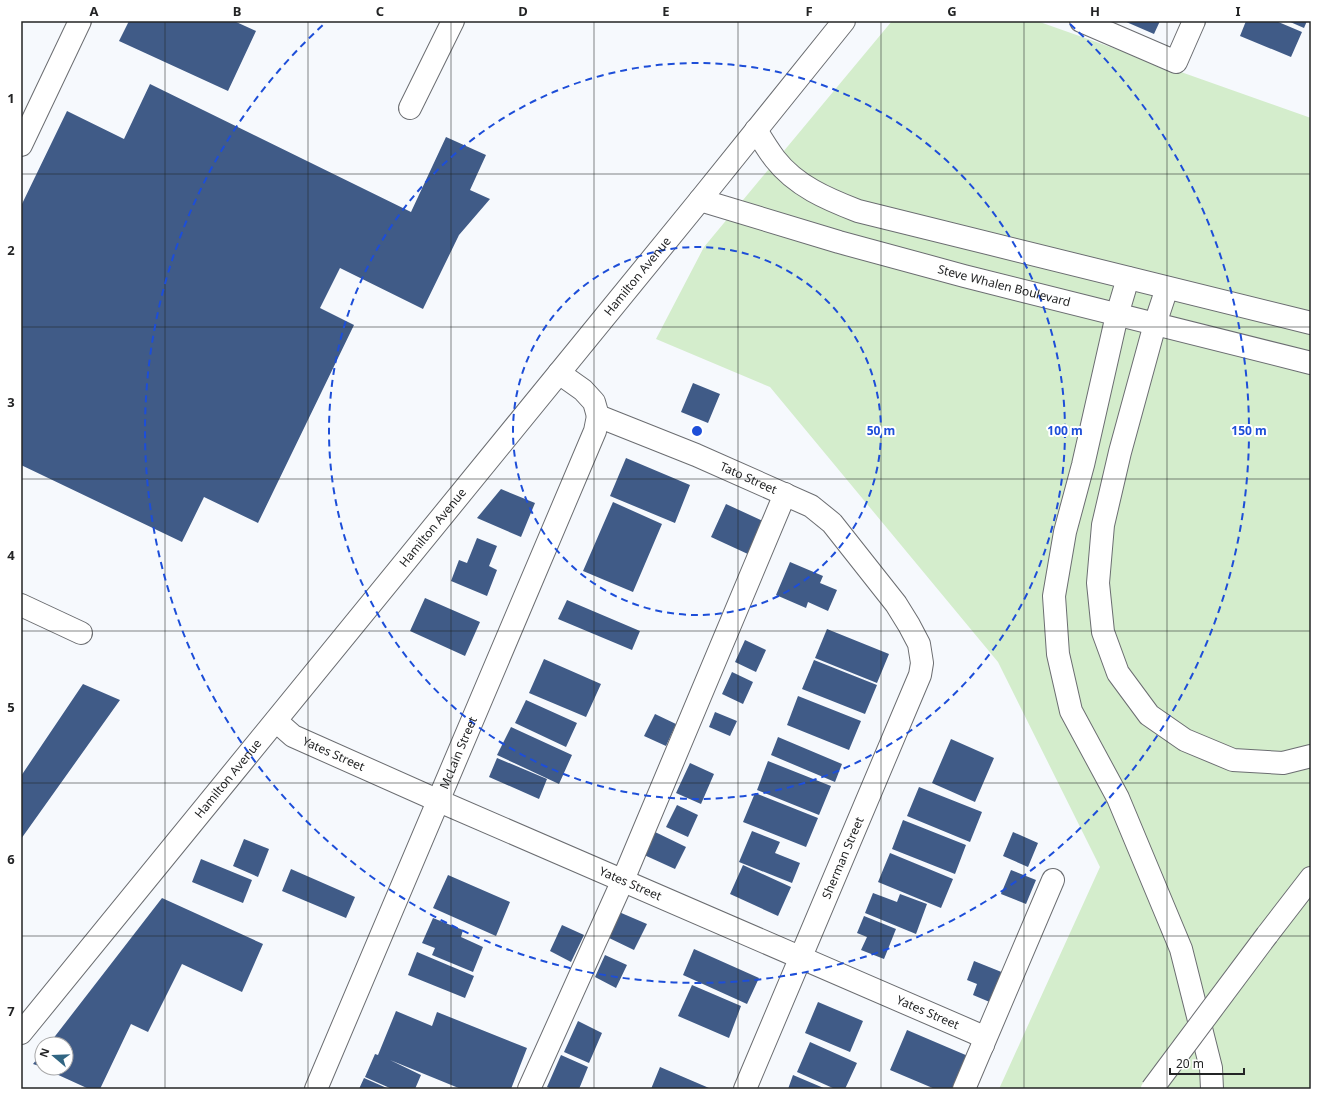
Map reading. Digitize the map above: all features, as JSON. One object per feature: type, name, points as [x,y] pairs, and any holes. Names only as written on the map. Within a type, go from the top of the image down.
[{"type":"main road","points":[[21,145],[80,21]]},
{"type":"main road","points":[[410,108],[453,21]]},
{"type":"main road","name":"Hamilton Avenue","points":[[21,1033],[700,200],[844,21]]},
{"type":"main road","points":[[1081,21],[1176,62],[1194,21]]},
{"type":"main road","points":[[756,130],[776,160],[798,182],[827,199],[852,209],[1311,324]]},
{"type":"main road","name":"Steve Whalen Boulevard","points":[[700,200],[876,252],[964,276],[1311,363]]},
{"type":"main road","points":[[1128,278],[1117,315],[1083,465],[1066,532],[1054,596],[1058,654],[1071,711],[1118,798],[1181,949],[1211,1068],[1212,1089]]},
{"type":"main road","points":[[1167,288],[1155,324],[1120,452],[1103,525],[1098,583],[1102,632],[1118,673],[1149,715],[1185,740],[1233,760],[1283,763],[1311,756]]},
{"type":"main road","points":[[559,373],[583,390],[594,402],[598,416]]},
{"type":"main road","name":"Tato Street","points":[[598,416],[696,454],[810,506],[832,522],[896,604],[909,625]]},
{"type":"main road","name":"McLain Street","points":[[316,1089],[595,431],[598,423],[598,416]]},
{"type":"main road","points":[[529,1089],[623,880],[785,494]]},
{"type":"main road","points":[[21,605],[81,633]]},
{"type":"main road","name":"Sherman Street","points":[[745,1089],[920,675],[922,663],[920,644],[909,625]]},
{"type":"main road","name":"Yates Street","points":[[276,721],[293,736],[439,801],[975,1033],[982,1037],[983,1045]]},
{"type":"main road","points":[[1152,1089],[1311,878]]},
{"type":"main road","points":[[964,1089],[1053,880]]},
{"type":"green space","points":[[892,21],[1037,21],[1311,118],[1311,1089],[999,1089],[1100,867],[998,662],[770,387],[656,339],[704,247]]},
{"type":"building","points":[[129,21],[234,21],[256,31],[228,91],[119,41]]},
{"type":"building","points":[[1124,21],[1160,21],[1154,34]]},
{"type":"building","points":[[1246,21],[1276,21],[1302,32],[1291,57],[1240,36]]},
{"type":"building","points":[[1288,21],[1307,21],[1304,28]]},
{"type":"building","points":[[150,84],[411,212],[446,137],[486,155],[470,190],[490,199],[459,235],[423,309],[340,268],[320,308],[354,325],[258,523],[204,497],[182,542],[21,465],[21,206],[67,111],[124,139]]},
{"type":"building","points":[[693,383],[720,394],[708,423],[681,412]]},
{"type":"building","points":[[626,458],[690,485],[675,523],[610,496]]},
{"type":"building","points":[[501,489],[535,503],[521,537],[477,518]]},
{"type":"building","points":[[613,502],[662,524],[633,592],[583,571]]},
{"type":"building","points":[[726,504],[765,522],[750,555],[711,537]]},
{"type":"building","points":[[477,538],[497,546],[489,566],[497,570],[487,596],[451,581],[459,560],[467,563]]},
{"type":"building","points":[[790,562],[823,576],[820,583],[837,590],[828,611],[808,602],[806,608],[776,595]]},
{"type":"building","points":[[425,598],[480,622],[465,656],[410,631]]},
{"type":"building","points":[[567,600],[640,631],[632,650],[558,619]]},
{"type":"building","points":[[827,629],[889,654],[877,683],[815,658]]},
{"type":"building","points":[[745,640],[766,650],[756,672],[735,662]]},
{"type":"building","points":[[544,659],[601,684],[586,717],[529,693]]},
{"type":"building","points":[[814,660],[877,685],[865,714],[802,689]]},
{"type":"building","points":[[732,672],[753,682],[743,704],[722,694]]},
{"type":"building","points":[[83,684],[120,700],[21,839],[21,776]]},
{"type":"building","points":[[798,696],[861,721],[849,750],[787,725]]},
{"type":"building","points":[[526,700],[577,723],[566,747],[515,723]]},
{"type":"building","points":[[715,712],[737,721],[730,736],[709,727]]},
{"type":"building","points":[[655,714],[676,724],[666,746],[644,736]]},
{"type":"building","points":[[511,727],[572,755],[559,784],[497,755]]},
{"type":"building","points":[[778,737],[842,764],[835,782],[771,755]]},
{"type":"building","points":[[951,739],[994,758],[975,802],[932,783]]},
{"type":"building","points":[[497,758],[547,779],[539,799],[489,777]]},
{"type":"building","points":[[768,761],[831,786],[819,815],[757,790]]},
{"type":"building","points":[[690,763],[714,774],[701,804],[676,793]]},
{"type":"building","points":[[919,787],[982,812],[970,842],[907,816]]},
{"type":"building","points":[[755,793],[818,818],[806,847],[743,822]]},
{"type":"building","points":[[677,805],[698,815],[688,837],[666,827]]},
{"type":"building","points":[[903,820],[966,845],[955,874],[892,849]]},
{"type":"building","points":[[653,831],[686,847],[675,869],[642,854]]},
{"type":"building","points":[[752,831],[780,842],[775,853],[800,863],[792,883],[739,862]]},
{"type":"building","points":[[1013,832],[1038,843],[1028,867],[1003,856]]},
{"type":"building","points":[[244,839],[269,849],[258,877],[233,866]]},
{"type":"building","points":[[890,853],[953,879],[941,908],[878,882]]},
{"type":"building","points":[[201,859],[252,880],[243,903],[192,882]]},
{"type":"building","points":[[743,865],[791,887],[778,916],[730,894]]},
{"type":"building","points":[[291,869],[355,897],[346,918],[282,891]]},
{"type":"building","points":[[1011,870],[1036,880],[1026,904],[1001,894]]},
{"type":"building","points":[[448,875],[510,902],[496,936],[433,908]]},
{"type":"building","points":[[873,893],[897,902],[900,894],[927,904],[916,934],[865,913]]},
{"type":"building","points":[[162,898],[263,944],[242,992],[182,964],[148,1032],[131,1024],[100,1089],[89,1089],[61,1076],[74,1076],[74,1036],[55,1036]]},
{"type":"building","points":[[619,912],[647,924],[634,950],[607,937]]},
{"type":"building","points":[[864,916],[896,929],[884,959],[861,950],[867,937],[857,933]]},
{"type":"building","points":[[433,918],[463,930],[461,937],[483,947],[473,972],[432,955],[435,948],[422,943]]},
{"type":"building","points":[[562,925],[584,935],[571,962],[550,951]]},
{"type":"building","points":[[694,949],[759,978],[747,1004],[683,975]]},
{"type":"building","points":[[417,952],[474,976],[465,998],[408,975]]},
{"type":"building","points":[[605,955],[627,965],[616,988],[595,977]]},
{"type":"building","points":[[974,961],[1004,973],[992,1003],[973,995],[977,984],[967,980]]},
{"type":"building","points":[[692,985],[741,1006],[729,1038],[678,1016]]},
{"type":"building","points":[[818,1002],[863,1021],[850,1052],[805,1033]]},
{"type":"building","points":[[396,1011],[432,1026],[437,1012],[527,1048],[511,1089],[461,1089],[390,1060],[421,1075],[415,1089],[392,1089],[365,1077],[375,1054],[378,1055]]},
{"type":"building","points":[[578,1021],[602,1033],[589,1063],[564,1052]]},
{"type":"building","points":[[907,1030],[968,1056],[954,1089],[935,1089],[890,1070]]},
{"type":"building","points":[[810,1042],[857,1063],[845,1089],[835,1089],[797,1072]]},
{"type":"building","points":[[561,1055],[588,1067],[579,1089],[552,1089],[547,1087]]},
{"type":"building","points":[[660,1067],[709,1088],[709,1089],[651,1089]]},
{"type":"building","points":[[793,1075],[826,1089],[788,1089]]},
{"type":"building","points":[[364,1078],[389,1089],[359,1089]]}]
